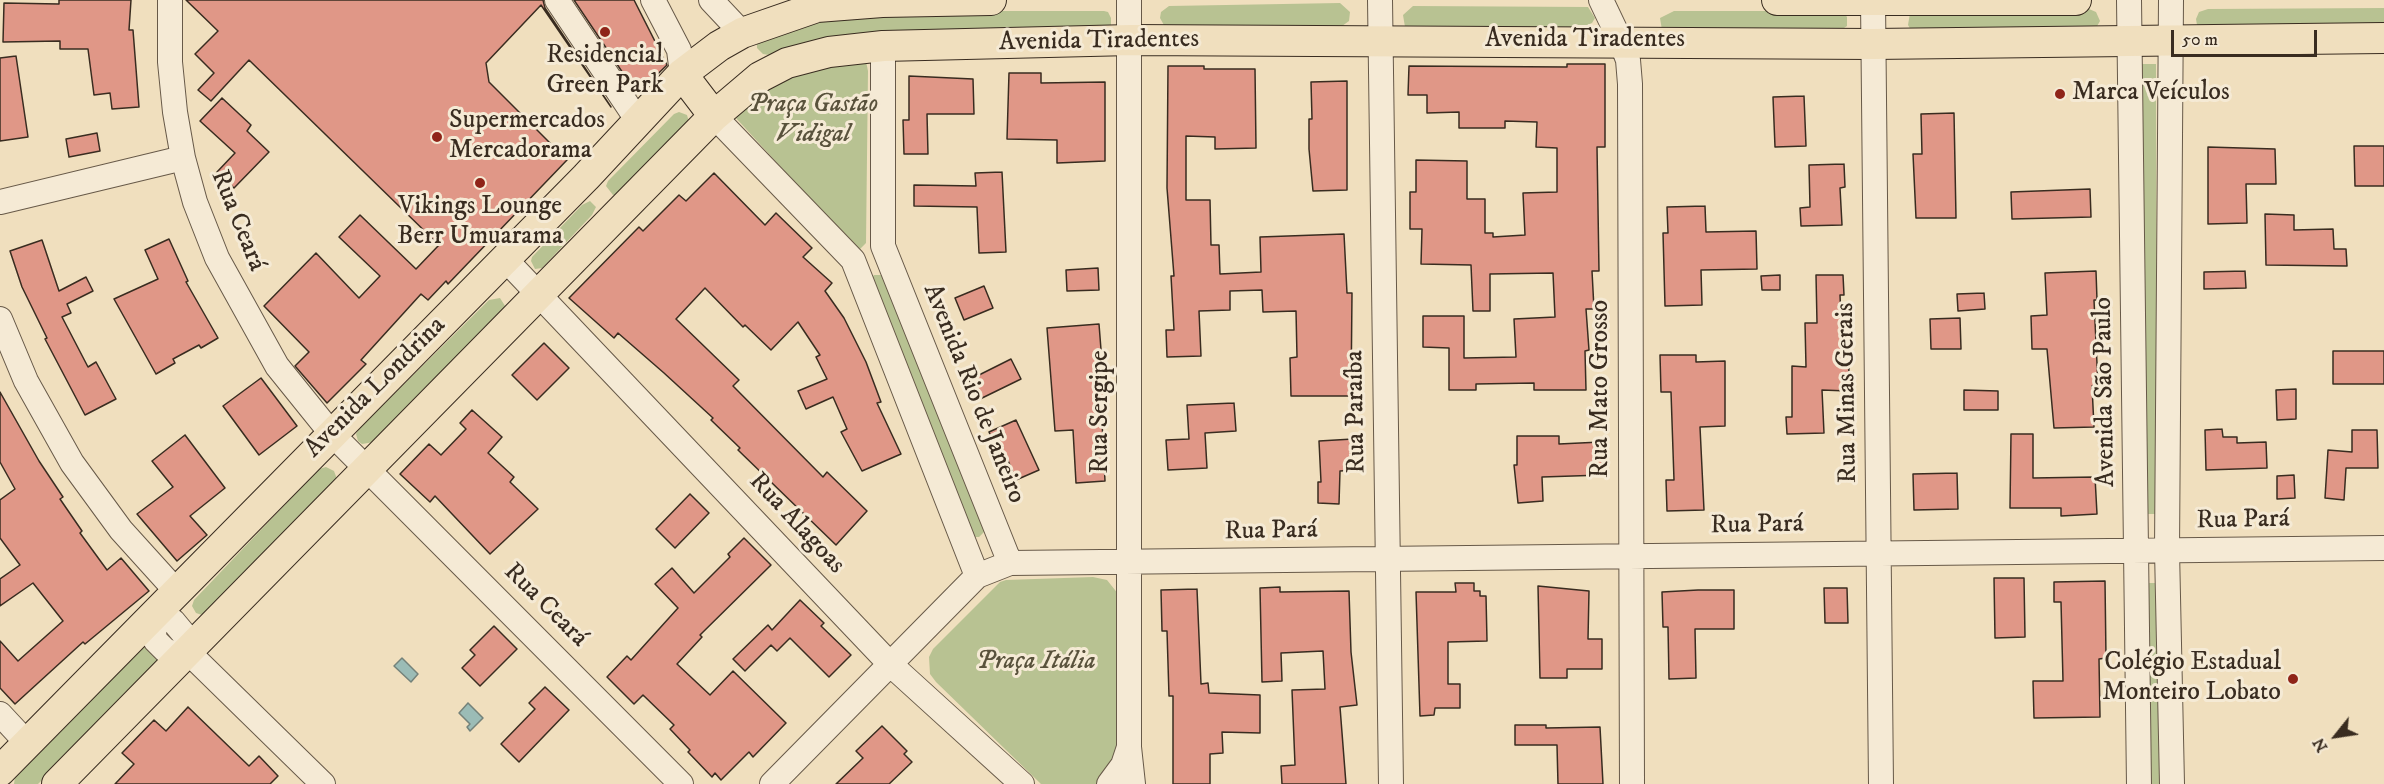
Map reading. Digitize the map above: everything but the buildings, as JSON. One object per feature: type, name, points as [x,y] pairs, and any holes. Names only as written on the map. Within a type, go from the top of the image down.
[{"type":"main road","name":"Avenida Tiradentes","points":[[754,28],[817,7],[991,0]]},
{"type":"main road","points":[[1777,0],[2076,0]]},
{"type":"main road","name":"Avenida Londrina","points":[[0,771],[586,177],[682,74],[719,46],[754,28]]},
{"type":"main road","name":"Avenida Tiradentes","points":[[788,63],[829,52],[883,46],[1131,40],[1873,44],[2131,39],[2384,38]]},
{"type":"main road","name":"Avenida Londrina","points":[[57,784],[714,116],[760,78],[788,63]]},
{"type":"main road","points":[[682,74],[714,116]]},
{"type":"main road","points":[[586,177],[617,213]]},
{"type":"street","name":"Rua Ceará","points":[[170,0],[170,62],[183,158],[204,226],[243,309],[277,366],[331,433],[681,784]]},
{"type":"street","points":[[557,0],[638,121]]},
{"type":"street","points":[[652,0],[679,50],[682,74]]},
{"type":"street","points":[[711,0],[754,28]]},
{"type":"street","name":"Rua Sergipe","points":[[1129,0],[1131,40],[1129,747],[1133,784]]},
{"type":"street","name":"Rua Paraíba","points":[[1380,0],[1391,784]]},
{"type":"street","name":"Rua Mato Grosso","points":[[1601,0],[1628,60],[1630,84],[1632,784]]},
{"type":"street","name":"Avenida São Paulo","points":[[2129,0],[2139,784]]},
{"type":"street","points":[[2171,0],[2167,550],[2172,784]]},
{"type":"street","name":"Rua Minas Gerais","points":[[1873,1],[1881,784]]},
{"type":"street","points":[[854,260],[884,246],[883,46]]},
{"type":"street","points":[[714,116],[854,260],[977,576]]},
{"type":"street","points":[[0,202],[183,158]]},
{"type":"street","name":"Avenida Rio de Janeiro","points":[[884,246],[1010,563]]},
{"type":"street","name":"Rua Alagoas","points":[[505,259],[890,664],[1022,784]]},
{"type":"street","points":[[0,319],[26,381],[72,463],[121,530],[177,592]]},
{"type":"street","name":"Rua Pará","points":[[1010,563],[2384,548]]},
{"type":"street","points":[[772,784],[977,576],[1010,563]]},
{"type":"street","points":[[152,618],[155,640],[165,650],[176,655],[188,652],[323,784]]},
{"type":"street","points":[[0,714],[27,743]]},
{"type":"street","points":[[1109,784],[1123,765],[1129,747]]},
{"type":"green space","points":[[1340,3],[1350,12],[1349,21],[1338,29],[1165,27],[1160,18],[1161,12],[1169,6]]},
{"type":"green space","points":[[1413,6],[1588,7],[1595,18],[1592,23],[1582,27],[1411,30],[1405,27],[1403,15]]},
{"type":"green space","points":[[2384,8],[2384,29],[2203,28],[2197,25],[2196,19],[2199,12],[2208,9]]},
{"type":"green space","points":[[2089,9],[2096,12],[2100,21],[2096,28],[1911,30],[1908,25],[1910,13],[1913,10]]},
{"type":"green space","points":[[919,11],[1104,11],[1108,12],[1111,18],[1111,27],[831,37],[769,55],[763,54],[757,48],[757,42],[792,24]]},
{"type":"green space","points":[[1674,11],[1842,11],[1847,17],[1847,26],[1841,30],[1662,30],[1660,18]]},
{"type":"green space","name":"Praça Gastão Vidigal","points":[[866,61],[868,71],[866,243],[860,249],[855,248],[735,117],[779,76]]},
{"type":"green space","points":[[2139,64],[2156,64],[2157,514],[2140,514]]},
{"type":"green space","points":[[679,112],[687,115],[689,122],[618,195],[613,195],[606,186],[608,181],[674,114]]},
{"type":"green space","points":[[590,201],[596,207],[592,215],[542,268],[535,269],[531,261],[532,257],[582,205]]},
{"type":"green space","points":[[874,275],[881,275],[886,279],[984,526],[984,532],[979,537],[971,537],[871,279]]},
{"type":"green space","points":[[500,298],[507,309],[374,442],[362,444],[358,441],[356,434],[359,429],[489,300]]},
{"type":"green space","points":[[326,467],[334,471],[337,479],[205,616],[196,613],[192,606],[194,600],[319,469]]},
{"type":"green space","name":"Praça Itália","points":[[1093,577],[1107,580],[1119,595],[1118,754],[1098,784],[1041,784],[936,682],[930,674],[929,657],[933,649],[1000,582]]},
{"type":"green space","points":[[2142,583],[2159,583],[2162,784],[2146,784]]},
{"type":"green space","points":[[152,647],[159,660],[156,666],[38,784],[14,784],[15,777],[141,649]]},
{"type":"water","points":[[402,658],[418,674],[411,682],[394,666]]},
{"type":"water","points":[[468,703],[483,718],[470,731],[467,727],[470,724],[459,713]]},
{"type":"place","name":"Residencial Green Park","points":[[605,32]]},
{"type":"place","name":"Marca Veículos","points":[[2060,94]]},
{"type":"place","name":"Supermercados Mercadorama","points":[[437,137]]},
{"type":"place","name":"Vikings Lounge Berr Umuarama","points":[[480,183]]},
{"type":"place","name":"Colégio Estadual Monteiro Lobato","points":[[2293,679]]}]
